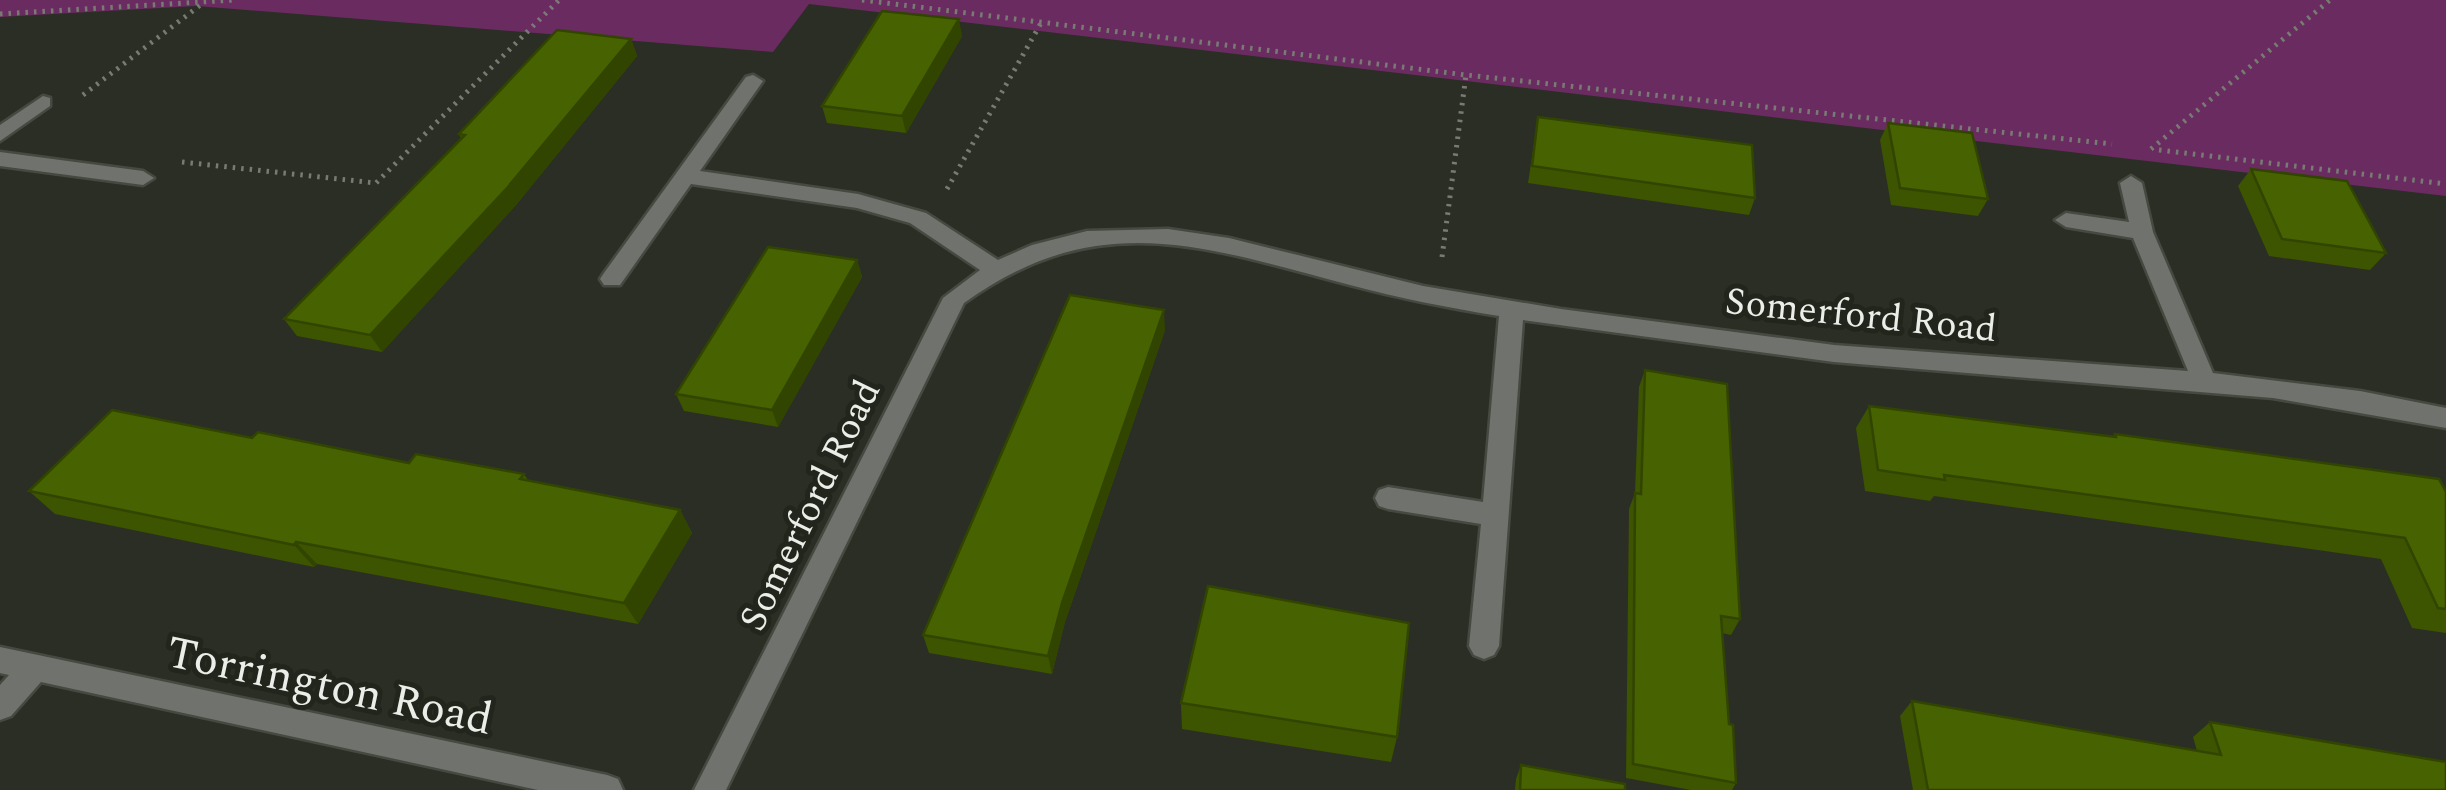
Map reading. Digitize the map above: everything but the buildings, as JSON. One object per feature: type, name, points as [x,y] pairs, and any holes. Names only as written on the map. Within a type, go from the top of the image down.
[{"type":"street","points":[[612,279],[752,81]]},
{"type":"street","points":[[0,135],[43,102]]},
{"type":"street","points":[[0,158],[143,178]]},
{"type":"street","points":[[684,176],[858,201],[918,218],[994,268]]},
{"type":"street","points":[[2131,183],[2142,232],[2204,380]]},
{"type":"street","points":[[2066,220],[2142,232]]},
{"type":"street","name":"Somerford Road","points":[[710,790],[955,298],[994,268],[1072,239],[1140,234],[1220,244],[1437,295],[1802,350],[2204,380],[2446,418]]},
{"type":"street","points":[[1484,646],[1512,308]]},
{"type":"street","points":[[1388,498],[1494,515]]},
{"type":"street","name":"Torrington Road","points":[[0,660],[606,790]]},
{"type":"street","points":[[0,706],[35,666]]},
{"type":"path","points":[[0,14],[235,0]]},
{"type":"path","points":[[143,178],[178,161],[376,183],[559,0]]},
{"type":"path","points":[[862,0],[1466,75],[2131,146]]},
{"type":"path","points":[[2150,148],[2330,0]]},
{"type":"path","points":[[43,102],[86,95],[204,2]]},
{"type":"path","points":[[918,218],[952,184],[1041,23]]},
{"type":"path","points":[[1437,295],[1466,75]]},
{"type":"path","points":[[2131,183],[2166,178],[2150,148]]},
{"type":"path","points":[[2150,148],[2446,184]]},
{"type":"shaded area","points":[[0,0],[2446,0],[2446,196],[809,4],[773,52],[196,6],[0,17]]}]
